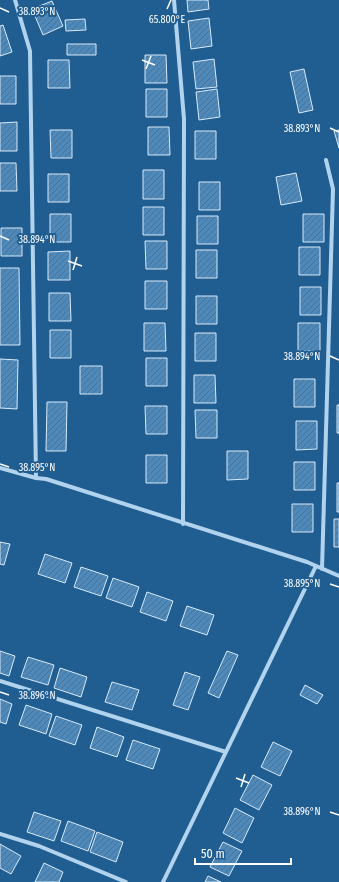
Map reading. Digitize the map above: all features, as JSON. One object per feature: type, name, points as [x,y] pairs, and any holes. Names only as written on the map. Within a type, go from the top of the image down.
[{"type":"street","points":[[14,0],[30,51],[36,478]]},
{"type":"street","points":[[174,0],[184,119],[183,524]]},
{"type":"street","points":[[322,569],[333,189],[326,160]]},
{"type":"street","points":[[0,468],[36,478],[46,479],[316,566],[339,576]]},
{"type":"street","points":[[162,882],[316,566]]},
{"type":"street","points":[[0,681],[226,752]]},
{"type":"street","points":[[0,834],[39,846],[126,882]]},
{"type":"building","points":[[187,0],[208,0],[209,9],[188,12]]},
{"type":"building","points":[[52,1],[63,26],[43,35],[32,9]]},
{"type":"building","points":[[209,18],[212,46],[191,49],[188,21]]},
{"type":"building","points":[[85,19],[86,30],[66,31],[65,20]]},
{"type":"building","points":[[3,25],[12,52],[0,56],[0,26]]},
{"type":"building","points":[[67,44],[96,44],[96,55],[67,55]]},
{"type":"building","points":[[145,55],[166,55],[167,83],[145,83]]},
{"type":"building","points":[[214,59],[217,87],[196,89],[193,62]]},
{"type":"building","points":[[48,60],[69,60],[70,88],[48,88]]},
{"type":"building","points":[[304,69],[313,110],[299,113],[290,72]]},
{"type":"building","points":[[0,76],[16,76],[16,104],[0,104]]},
{"type":"building","points":[[146,89],[167,89],[167,117],[146,117]]},
{"type":"building","points":[[217,89],[220,117],[199,120],[196,92]]},
{"type":"building","points":[[17,122],[17,151],[0,151],[0,123]]},
{"type":"building","points":[[148,127],[169,127],[170,155],[148,155]]},
{"type":"building","points":[[50,130],[72,130],[72,158],[51,158]]},
{"type":"building","points":[[339,130],[339,148],[334,131]]},
{"type":"building","points":[[195,131],[216,131],[216,159],[195,159]]},
{"type":"building","points":[[0,163],[16,163],[17,191],[0,191]]},
{"type":"building","points":[[143,170],[164,170],[164,199],[143,199]]},
{"type":"building","points":[[296,173],[302,201],[281,205],[276,177]]},
{"type":"building","points":[[48,174],[69,174],[69,202],[48,202]]},
{"type":"building","points":[[199,182],[220,182],[220,210],[199,210]]},
{"type":"building","points":[[143,207],[164,207],[164,235],[143,235]]},
{"type":"building","points":[[50,214],[71,214],[71,242],[50,242]]},
{"type":"building","points":[[303,214],[324,214],[324,242],[303,242]]},
{"type":"building","points":[[197,216],[218,216],[218,244],[197,244]]},
{"type":"building","points":[[1,228],[22,228],[22,256],[1,256]]},
{"type":"building","points":[[145,241],[167,241],[167,269],[146,269]]},
{"type":"building","points":[[299,247],[320,247],[320,275],[299,275]]},
{"type":"building","points":[[196,250],[217,250],[217,278],[196,278]]},
{"type":"building","points":[[70,251],[70,280],[48,280],[48,252]]},
{"type":"building","points":[[0,268],[19,268],[20,345],[0,345]]},
{"type":"building","points":[[145,281],[167,281],[167,309],[145,309]]},
{"type":"building","points":[[300,287],[321,287],[321,315],[300,315]]},
{"type":"building","points":[[49,293],[70,293],[71,321],[49,321]]},
{"type":"building","points":[[196,296],[217,296],[217,324],[196,324]]},
{"type":"building","points":[[144,323],[165,323],[166,351],[144,351]]},
{"type":"building","points":[[298,323],[320,323],[320,351],[298,351]]},
{"type":"building","points":[[50,330],[71,330],[71,358],[50,358]]},
{"type":"building","points":[[195,333],[216,333],[216,361],[195,361]]},
{"type":"building","points":[[146,358],[167,358],[167,386],[146,386]]},
{"type":"building","points":[[0,359],[18,360],[17,409],[0,408]]},
{"type":"building","points":[[80,366],[102,366],[102,394],[80,394]]},
{"type":"building","points":[[194,375],[215,375],[216,403],[194,403]]},
{"type":"building","points":[[294,379],[315,379],[315,407],[294,407]]},
{"type":"building","points":[[47,402],[67,402],[66,451],[46,451]]},
{"type":"building","points":[[337,405],[339,405],[339,433],[337,433]]},
{"type":"building","points":[[145,406],[167,406],[167,434],[146,434]]},
{"type":"building","points":[[195,410],[217,410],[217,438],[196,438]]},
{"type":"building","points":[[296,421],[317,421],[317,449],[296,450]]},
{"type":"building","points":[[227,451],[248,451],[248,479],[227,480]]},
{"type":"building","points":[[146,455],[167,455],[167,483],[146,483]]},
{"type":"building","points":[[294,462],[315,462],[315,490],[294,490]]},
{"type":"building","points":[[337,483],[339,483],[339,512],[337,512]]},
{"type":"building","points":[[292,504],[313,504],[313,532],[292,532]]},
{"type":"building","points":[[334,519],[339,519],[339,547],[334,547]]},
{"type":"building","points":[[0,542],[10,544],[4,565],[0,564]]},
{"type":"building","points":[[45,554],[72,563],[65,583],[38,574]]},
{"type":"building","points":[[81,567],[108,576],[101,596],[74,587]]},
{"type":"building","points":[[113,578],[139,587],[132,607],[106,598]]},
{"type":"building","points":[[147,592],[173,601],[166,621],[140,612]]},
{"type":"building","points":[[187,606],[214,615],[207,635],[180,626]]},
{"type":"building","points":[[0,651],[15,656],[9,676],[0,673]]},
{"type":"building","points":[[227,651],[238,655],[219,698],[208,693]]},
{"type":"building","points":[[28,657],[54,665],[48,685],[21,677]]},
{"type":"building","points":[[60,668],[87,677],[81,697],[54,688]]},
{"type":"building","points":[[185,672],[200,677],[188,710],[173,705]]},
{"type":"building","points":[[112,682],[139,690],[132,710],[105,702]]},
{"type":"building","points":[[305,685],[323,695],[317,704],[300,695]]},
{"type":"building","points":[[0,699],[12,704],[6,724],[0,722]]},
{"type":"building","points":[[26,705],[52,714],[46,734],[19,725]]},
{"type":"building","points":[[56,716],[82,725],[75,745],[49,736]]},
{"type":"building","points":[[97,727],[124,737],[117,757],[90,748]]},
{"type":"building","points":[[133,740],[160,749],[153,769],[126,760]]},
{"type":"building","points":[[273,742],[292,751],[280,776],[261,767]]},
{"type":"building","points":[[253,775],[272,785],[259,810],[240,800]]},
{"type":"building","points":[[235,808],[254,818],[242,843],[223,833]]},
{"type":"building","points":[[34,812],[61,821],[54,841],[27,832]]},
{"type":"building","points":[[68,821],[95,831],[88,851],[61,841]]},
{"type":"building","points":[[97,832],[123,842],[116,862],[90,852]]},
{"type":"building","points":[[223,842],[242,851],[229,876],[210,867]]},
{"type":"building","points":[[0,844],[21,856],[11,874],[0,868]]},
{"type":"building","points":[[44,863],[63,872],[59,882],[35,882]]},
{"type":"building","points":[[208,876],[221,882],[205,882]]}]
